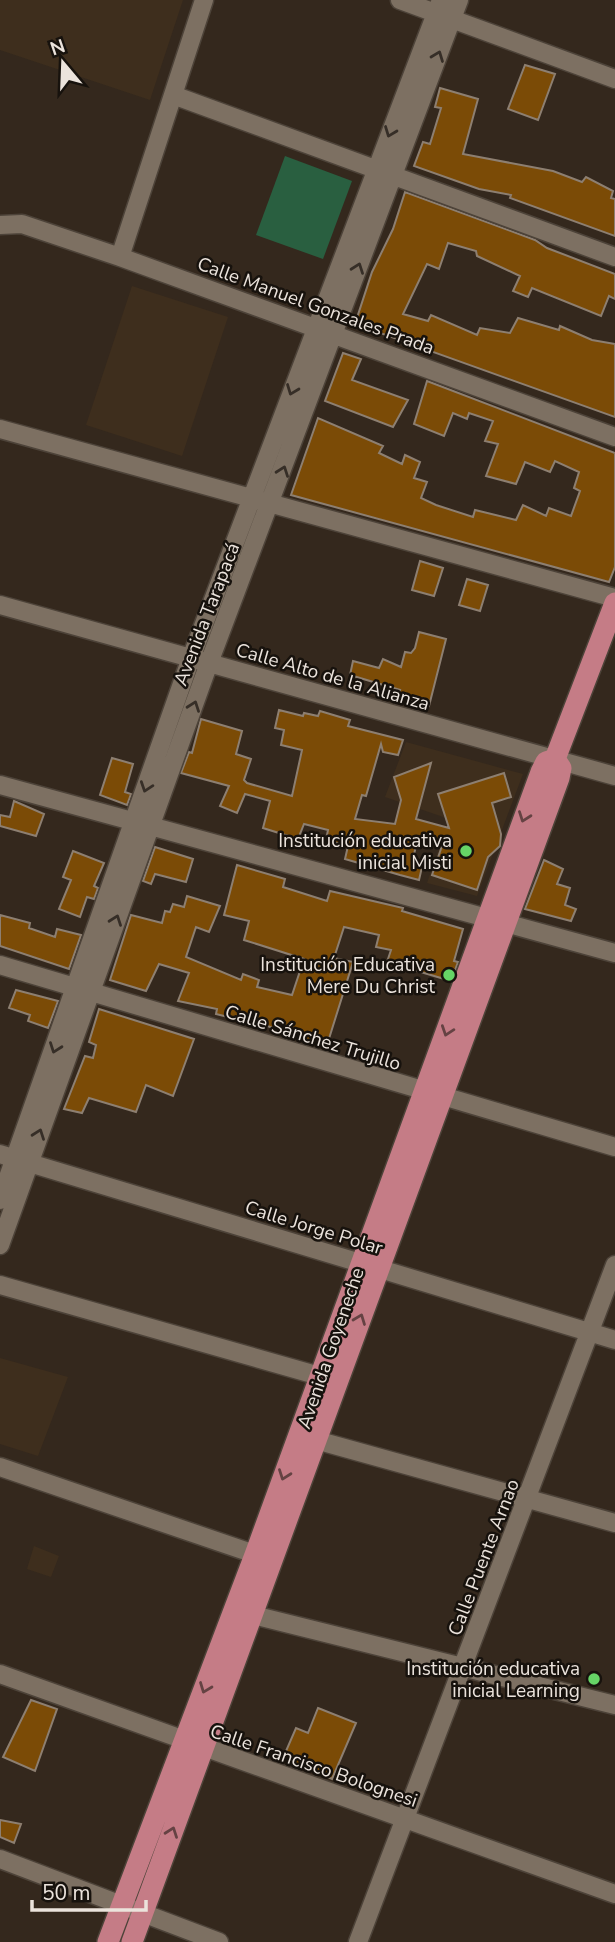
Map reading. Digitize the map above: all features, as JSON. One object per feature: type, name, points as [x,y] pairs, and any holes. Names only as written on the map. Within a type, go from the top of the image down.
[{"type":"main road","name":"Avenida Goyeneche","points":[[132,1942],[194,1746],[434,1095],[496,919],[541,772],[546,762],[555,760],[615,603]]},
{"type":"main road","name":"Avenida Goyeneche","points":[[108,1942],[121,1905],[253,1615],[264,1558]]},
{"type":"street","points":[[120,257],[204,0]]},
{"type":"street","points":[[400,0],[443,11],[615,79]]},
{"type":"street","name":"Avenida Tarapacá","points":[[0,1200],[14,1158],[84,989],[143,824],[271,503],[334,332],[383,174],[443,11],[460,0]]},
{"type":"street","points":[[173,95],[615,257]]},
{"type":"street","name":"Avenida Tarapacá","points":[[143,824],[191,658],[316,326],[383,174]]},
{"type":"street","name":"Calle Manuel Gonzales Prada","points":[[1,228],[22,225],[120,257],[334,332],[615,438]]},
{"type":"street","points":[[0,429],[615,598]]},
{"type":"street","name":"Calle Alto de la Alianza","points":[[0,605],[615,776]]},
{"type":"street","points":[[0,785],[615,953]]},
{"type":"street","name":"Calle Sánchez Trujillo","points":[[0,965],[434,1095],[615,1146]]},
{"type":"street","name":"Avenida Tarapacá","points":[[0,1245],[14,1158]]},
{"type":"street","name":"Calle Jorge Polar","points":[[14,1158],[615,1340]]},
{"type":"street","name":"Calle Puente Arnao","points":[[358,1942],[615,1265]]},
{"type":"street","points":[[0,1284],[328,1378]]},
{"type":"street","points":[[308,1438],[615,1523]]},
{"type":"street","points":[[0,1467],[264,1558]]},
{"type":"street","points":[[253,1615],[615,1705]]},
{"type":"street","name":"Calle Francisco Bolognesi","points":[[0,1674],[194,1746],[615,1894]]},
{"type":"street","points":[[0,1859],[219,1942]]},
{"type":"shaded area","points":[[0,0],[183,0],[150,100],[0,50]]},
{"type":"shaded area","points":[[132,286],[228,317],[182,456],[86,425]]},
{"type":"shaded area","name":"Institución educativa inicial Misti","points":[[406,742],[523,774],[477,896],[427,883],[449,819],[385,797]]},
{"type":"shaded area","points":[[0,1358],[68,1377],[38,1456],[0,1444]]},
{"type":"shaded area","points":[[34,1546],[59,1556],[51,1577],[27,1569]]},
{"type":"green space","points":[[285,156],[352,181],[323,259],[256,235]]},
{"type":"building","points":[[525,65],[555,74],[538,120],[508,109]]},
{"type":"building","points":[[440,88],[478,99],[463,154],[553,171],[582,182],[586,177],[613,191],[611,198],[615,199],[615,236],[510,198],[511,195],[479,189],[414,166],[423,142],[430,144],[441,108],[435,107]]},
{"type":"building","points":[[405,192],[535,240],[547,248],[615,274],[615,299],[609,296],[601,316],[532,288],[528,297],[513,291],[520,276],[477,256],[476,251],[448,243],[439,269],[427,264],[403,314],[428,321],[431,315],[477,335],[480,328],[510,333],[518,318],[559,330],[560,326],[592,340],[615,344],[615,417],[355,324],[372,272],[393,229]]},
{"type":"building","points":[[343,353],[361,359],[352,380],[408,400],[393,427],[325,401]]},
{"type":"building","points":[[427,381],[615,453],[615,567],[609,582],[291,495],[318,418],[383,446],[379,453],[402,464],[405,455],[420,462],[414,478],[427,482],[421,498],[436,505],[473,517],[475,510],[516,520],[523,505],[546,516],[549,508],[571,516],[580,491],[574,488],[579,472],[555,461],[550,472],[525,462],[516,484],[486,476],[498,444],[485,441],[493,421],[469,413],[467,419],[453,413],[444,436],[414,424]]},
{"type":"building","points":[[420,561],[443,568],[434,596],[412,590]]},
{"type":"building","points":[[467,579],[488,585],[480,611],[459,605]]},
{"type":"building","points":[[419,632],[446,639],[429,706],[397,697],[400,690],[350,675],[353,661],[379,668],[383,659],[401,667],[405,652],[411,653],[415,648]]},
{"type":"building","points":[[279,710],[303,716],[304,713],[318,716],[320,711],[350,720],[348,726],[403,740],[398,755],[383,752],[381,744],[366,796],[362,795],[355,819],[395,824],[401,800],[394,777],[431,763],[416,819],[449,828],[438,794],[504,773],[511,797],[492,803],[501,834],[500,846],[488,857],[477,890],[432,875],[443,843],[418,836],[412,864],[422,867],[419,880],[400,875],[345,859],[348,846],[326,840],[328,830],[304,824],[298,839],[263,828],[270,801],[245,794],[237,813],[220,806],[229,786],[181,773],[189,752],[192,753],[201,719],[242,731],[236,754],[251,759],[244,780],[247,783],[292,796],[302,750],[281,745],[284,730],[275,728]]},
{"type":"building","points":[[112,758],[133,764],[125,792],[131,794],[127,805],[100,795]]},
{"type":"building","points":[[14,801],[44,814],[36,836],[0,826],[0,815],[10,817]]},
{"type":"building","points":[[155,847],[193,859],[186,882],[155,874],[151,884],[143,881]]},
{"type":"building","points":[[73,851],[104,863],[94,886],[98,888],[94,899],[87,897],[80,917],[59,909],[71,880],[63,877]]},
{"type":"building","points":[[544,860],[563,869],[557,884],[570,888],[565,905],[576,909],[571,921],[525,909]]},
{"type":"building","points":[[237,865],[285,879],[283,887],[327,901],[330,891],[403,908],[402,911],[463,929],[454,961],[458,962],[451,981],[387,962],[391,950],[376,947],[379,935],[344,927],[334,958],[353,962],[327,1045],[280,1033],[281,1031],[249,1019],[248,1022],[216,1014],[217,1009],[178,1001],[189,973],[159,964],[146,991],[110,980],[131,915],[162,923],[165,911],[170,912],[173,904],[184,907],[187,896],[220,906],[209,932],[196,927],[186,957],[241,980],[243,974],[259,980],[257,987],[292,995],[304,959],[244,940],[249,921],[224,915]]},
{"type":"building","points":[[0,915],[30,923],[29,928],[55,937],[57,929],[81,935],[69,969],[0,946]]},
{"type":"building","points":[[16,990],[58,1001],[48,1028],[28,1021],[30,1015],[9,1008]]},
{"type":"building","points":[[99,1009],[194,1039],[173,1096],[146,1085],[136,1112],[89,1098],[82,1113],[64,1109],[85,1056],[93,1058],[96,1045],[89,1042]]},
{"type":"building","points":[[31,1700],[57,1709],[35,1771],[3,1757]]},
{"type":"building","points":[[318,1708],[356,1723],[332,1779],[283,1758],[296,1728],[308,1733]]},
{"type":"building","points":[[0,1820],[21,1824],[14,1843],[0,1837]]},
{"type":"place","name":"Institución educativa inicial Misti","points":[[466,851]]},
{"type":"place","name":"Institución Educativa Mere Du Christ","points":[[449,975]]},
{"type":"place","name":"Institución educativa inicial Learning","points":[[594,1679]]}]
